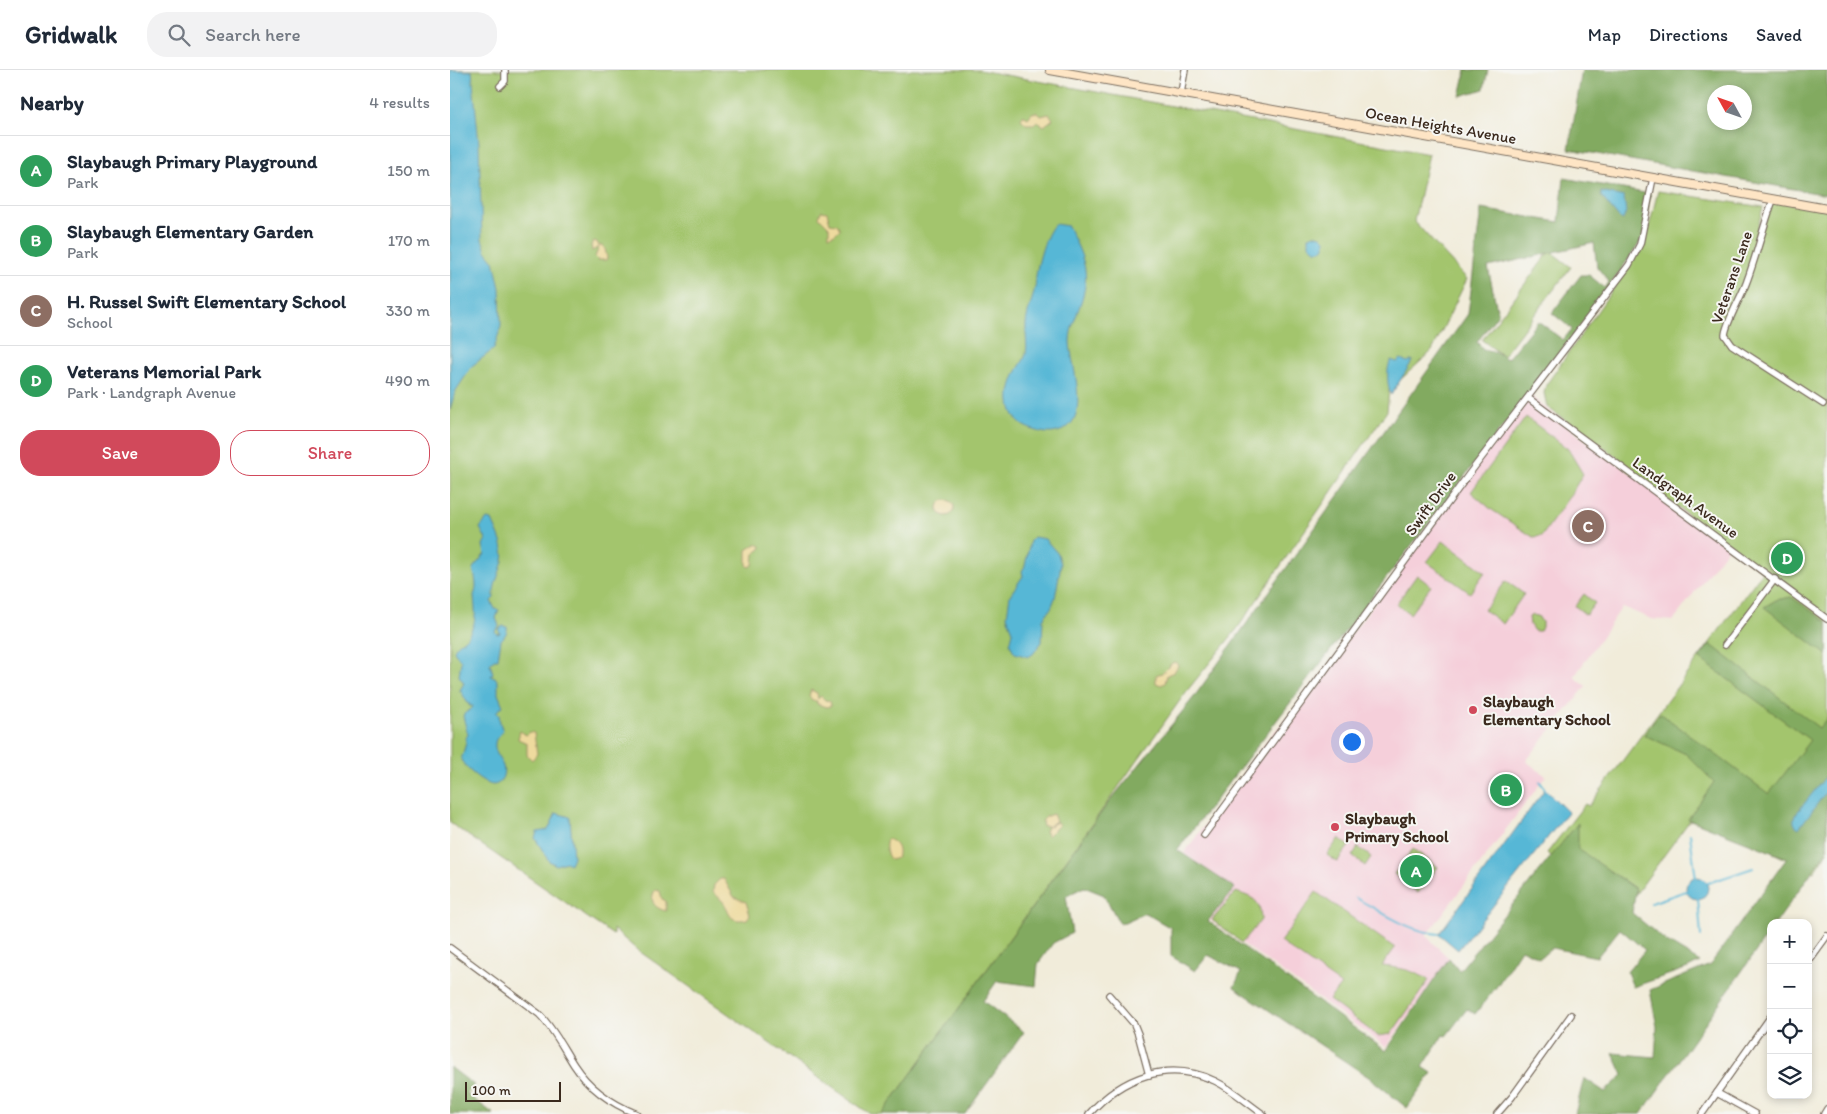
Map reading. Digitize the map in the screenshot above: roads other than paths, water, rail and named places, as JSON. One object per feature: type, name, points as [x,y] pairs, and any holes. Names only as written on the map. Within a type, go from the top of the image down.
[{"type":"main road","name":"Ocean Heights Avenue","points":[[1050,70],[1827,209]]},
{"type":"street","points":[[500,86],[505,81],[505,70]]},
{"type":"street","points":[[1181,93],[1185,70]]},
{"type":"street","name":"Swift Drive","points":[[1204,835],[1469,474],[1636,255],[1640,244],[1653,178]]},
{"type":"street","name":"Veterans Lane","points":[[1773,200],[1762,228],[1747,282],[1725,335],[1732,345],[1823,404]]},
{"type":"street","name":"Landgraph Avenue","points":[[1528,398],[1827,619]]},
{"type":"street","points":[[1725,645],[1775,580]]},
{"type":"street","points":[[1812,957],[1827,936]]},
{"type":"street","points":[[450,948],[539,1014],[549,1025],[577,1070],[588,1082],[615,1104],[637,1114]]},
{"type":"street","points":[[1109,995],[1134,1024],[1149,1075]]},
{"type":"street","points":[[1497,1114],[1512,1097],[1571,1016]]},
{"type":"street","points":[[1702,1114],[1767,1022]]},
{"type":"street","points":[[1090,1114],[1120,1086],[1166,1071],[1204,1077],[1225,1086],[1263,1114]]},
{"type":"street","points":[[1717,1093],[1755,1114]]},
{"type":"street","points":[[1824,1114],[1827,1109]]},
{"type":"water","points":[[450,70],[472,71],[479,144],[482,239],[486,251],[494,261],[500,288],[501,326],[494,349],[472,366],[455,392],[450,410]]},
{"type":"water","points":[[1601,192],[1624,197],[1626,212],[1623,220],[1619,218],[1601,196]]},
{"type":"water","points":[[1055,224],[1068,226],[1082,256],[1085,283],[1084,293],[1070,337],[1076,377],[1078,403],[1076,414],[1071,423],[1063,430],[1047,433],[1024,426],[1017,420],[1012,411],[1010,396],[1011,386],[1026,354],[1027,319],[1040,256],[1048,234]]},
{"type":"water","points":[[1313,234],[1321,236],[1325,240],[1325,247],[1321,250],[1315,250],[1309,245],[1309,237]]},
{"type":"water","points":[[1401,359],[1407,362],[1413,360],[1391,395],[1388,377],[1389,363],[1391,360],[1397,362]]},
{"type":"water","points":[[487,519],[492,520],[504,556],[495,585],[494,598],[491,601],[495,609],[499,610],[496,618],[499,626],[495,631],[497,634],[500,633],[498,629],[503,626],[507,627],[506,634],[501,640],[498,659],[494,659],[490,664],[493,673],[491,676],[495,677],[498,682],[498,694],[503,706],[496,712],[499,714],[503,731],[496,740],[495,747],[504,770],[501,781],[495,785],[491,785],[476,776],[461,760],[468,735],[463,716],[473,706],[469,706],[470,704],[468,704],[461,691],[459,692],[464,683],[459,676],[461,661],[454,651],[471,632],[474,622],[476,585],[473,568],[485,554],[483,545],[486,539],[480,528]]},
{"type":"water","points":[[1034,537],[1045,539],[1058,554],[1061,564],[1055,598],[1043,619],[1042,642],[1033,654],[1028,657],[1015,653],[1013,650],[1010,644],[1013,632],[1007,616],[1010,595],[1023,576],[1022,571],[1025,566],[1030,541]]},
{"type":"water","points":[[1827,775],[1827,791],[1799,828],[1794,823],[1795,815]]},
{"type":"water","points":[[1545,789],[1568,812],[1458,950],[1439,934]]},
{"type":"water","points":[[556,813],[570,817],[573,857],[570,864],[566,862],[556,865],[549,861],[535,838],[537,832],[548,830]]},
{"type":"water","points":[[1697,877],[1705,880],[1708,888],[1705,896],[1697,899],[1689,896],[1686,888],[1689,880]]},
{"type":"waterway","points":[[1540,782],[1545,789]]},
{"type":"waterway","points":[[1690,834],[1696,879]]},
{"type":"waterway","points":[[1705,884],[1753,868]]},
{"type":"waterway","points":[[1651,903],[1689,890]]},
{"type":"waterway","points":[[1356,898],[1406,925],[1439,934]]},
{"type":"waterway","points":[[1698,898],[1701,936]]},
{"type":"place","name":"H. Russel Swift Elementary School","points":[[1588,526]]},
{"type":"place","name":"Veterans Memorial Park","points":[[1787,558]]},
{"type":"place","name":"Slaybaugh Elementary School","points":[[1473,710]]},
{"type":"place","name":"Slaybaugh Elementary Garden","points":[[1506,790]]},
{"type":"place","name":"Slaybaugh Primary School","points":[[1335,827]]},
{"type":"place","name":"Slaybaugh Primary Playground","points":[[1416,871]]}]
